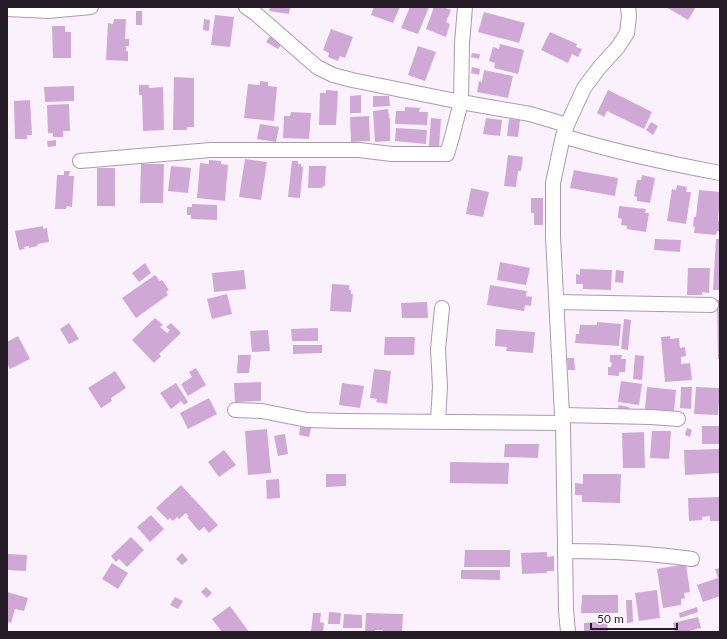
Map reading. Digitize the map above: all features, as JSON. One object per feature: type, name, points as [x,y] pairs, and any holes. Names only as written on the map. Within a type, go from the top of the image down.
[{"type":"street","points":[[7,9],[48,11],[91,7]]},
{"type":"street","points":[[246,7],[255,13],[317,67],[333,75],[461,102],[530,114],[616,151],[720,173]]},
{"type":"street","points":[[80,162],[211,150],[359,150],[392,154],[447,154],[461,102],[462,43],[465,7]]},
{"type":"street","points":[[568,632],[563,419],[553,237],[553,183],[565,130],[584,88],[599,68],[618,47],[627,33],[630,16],[628,7]]},
{"type":"street","points":[[557,302],[712,305]]},
{"type":"street","points":[[438,421],[440,387],[438,350],[442,308]]},
{"type":"street","points":[[235,410],[262,411],[307,420],[343,421],[563,419],[651,416],[678,419]]},
{"type":"street","points":[[565,551],[626,552],[692,559]]},
{"type":"building","points":[[270,7],[290,7],[289,14],[269,11]]},
{"type":"building","points":[[374,7],[400,7],[393,23],[371,15]]},
{"type":"building","points":[[410,7],[429,7],[418,34],[401,28]]},
{"type":"building","points":[[434,7],[443,7],[451,10],[446,22],[450,24],[446,37],[426,29]]},
{"type":"building","points":[[666,7],[696,7],[688,20]]},
{"type":"building","points":[[136,11],[142,11],[142,25],[136,25]]},
{"type":"building","points":[[484,12],[525,23],[519,43],[478,32]]},
{"type":"building","points":[[215,15],[234,17],[230,47],[211,45]]},
{"type":"building","points":[[114,19],[126,19],[125,39],[129,39],[129,46],[126,46],[126,51],[128,51],[128,61],[106,60],[108,23],[113,24]]},
{"type":"building","points":[[204,19],[210,20],[209,31],[203,30]]},
{"type":"building","points":[[52,26],[65,26],[65,32],[71,32],[71,58],[53,58]]},
{"type":"building","points":[[331,29],[353,37],[345,58],[340,56],[338,61],[328,57],[329,53],[323,50]]},
{"type":"building","points":[[550,32],[577,44],[576,47],[582,49],[578,57],[572,54],[568,63],[541,50]]},
{"type":"building","points":[[271,35],[283,42],[278,49],[266,42]]},
{"type":"building","points":[[500,44],[524,50],[518,74],[494,68],[495,63],[489,61],[493,47],[499,49]]},
{"type":"building","points":[[418,46],[436,52],[425,81],[408,75]]},
{"type":"building","points":[[472,53],[480,54],[479,59],[471,57]]},
{"type":"building","points":[[472,67],[480,69],[479,75],[471,73]]},
{"type":"building","points":[[484,70],[513,76],[508,98],[477,92],[479,81],[482,82]]},
{"type":"building","points":[[174,77],[194,78],[194,127],[187,127],[187,130],[173,130]]},
{"type":"building","points":[[260,81],[268,82],[268,86],[277,87],[274,121],[244,118],[248,84],[260,85]]},
{"type":"building","points":[[139,85],[149,85],[149,88],[163,87],[164,130],[143,131],[142,95],[139,95]]},
{"type":"building","points":[[74,86],[74,101],[45,102],[44,87]]},
{"type":"building","points":[[326,90],[338,91],[336,125],[319,125],[320,93],[326,93]]},
{"type":"building","points":[[608,90],[652,112],[644,129],[607,111],[604,117],[597,113]]},
{"type":"building","points":[[361,95],[361,113],[350,113],[350,96]]},
{"type":"building","points":[[373,96],[389,96],[390,106],[373,107]]},
{"type":"building","points":[[30,100],[32,135],[27,135],[27,139],[15,139],[14,101]]},
{"type":"building","points":[[69,104],[70,131],[63,131],[63,137],[53,137],[53,133],[48,133],[47,105]]},
{"type":"building","points":[[405,107],[420,108],[419,112],[428,112],[427,125],[395,124],[396,111],[405,111]]},
{"type":"building","points":[[388,109],[390,118],[390,141],[375,142],[373,111]]},
{"type":"building","points":[[291,112],[311,113],[309,139],[283,138],[284,116],[290,116]]},
{"type":"building","points":[[369,116],[370,141],[351,142],[350,117]]},
{"type":"building","points":[[431,118],[441,119],[439,147],[429,146]]},
{"type":"building","points":[[486,118],[502,120],[500,136],[483,134]]},
{"type":"building","points":[[509,119],[520,120],[518,137],[507,136]]},
{"type":"building","points":[[651,122],[658,126],[653,135],[646,130]]},
{"type":"building","points":[[260,124],[279,127],[276,142],[257,139]]},
{"type":"building","points":[[396,128],[427,130],[426,144],[395,141]]},
{"type":"building","points":[[56,140],[56,146],[48,147],[47,141]]},
{"type":"building","points":[[508,155],[523,157],[521,171],[518,171],[516,187],[504,186]]},
{"type":"building","points":[[245,159],[267,162],[261,200],[239,197]]},
{"type":"building","points":[[209,160],[221,161],[221,164],[228,165],[225,201],[197,198],[200,163],[209,164]]},
{"type":"building","points":[[292,161],[298,161],[298,164],[301,164],[301,167],[303,167],[300,198],[288,197]]},
{"type":"building","points":[[141,164],[164,164],[163,203],[140,203]]},
{"type":"building","points":[[171,166],[191,168],[188,193],[168,191]]},
{"type":"building","points":[[309,166],[326,166],[325,186],[322,188],[308,188]]},
{"type":"building","points":[[97,168],[115,168],[115,206],[97,206]]},
{"type":"building","points":[[574,170],[618,178],[615,196],[570,188]]},
{"type":"building","points":[[64,171],[70,171],[69,176],[74,176],[72,207],[67,206],[66,209],[55,209],[57,175],[64,175]]},
{"type":"building","points":[[642,175],[655,178],[650,203],[637,201],[637,197],[634,196],[637,180],[641,180]]},
{"type":"building","points":[[677,185],[687,187],[686,192],[691,192],[686,224],[667,221],[672,189],[676,190]]},
{"type":"building","points":[[471,188],[489,192],[483,217],[466,214]]},
{"type":"building","points":[[699,190],[720,192],[718,221],[720,221],[720,232],[717,231],[716,235],[694,233],[694,217],[696,217]]},
{"type":"building","points":[[531,198],[543,198],[543,225],[534,225],[534,213],[531,213]]},
{"type":"building","points":[[192,204],[217,205],[217,220],[191,219],[191,215],[187,215],[187,207],[192,207]]},
{"type":"building","points":[[619,206],[646,209],[645,213],[649,213],[646,232],[627,229],[627,226],[621,225],[622,219],[618,218]]},
{"type":"building","points":[[43,226],[43,229],[47,228],[49,242],[37,244],[38,246],[29,248],[29,246],[24,247],[25,249],[19,250],[15,231]]},
{"type":"building","points":[[655,239],[681,240],[680,252],[654,250]]},
{"type":"building","points":[[716,239],[720,239],[720,290],[713,290]]},
{"type":"building","points":[[500,262],[530,268],[526,285],[497,280]]},
{"type":"building","points":[[145,263],[151,273],[139,282],[132,273]]},
{"type":"building","points":[[688,268],[710,268],[709,293],[702,292],[702,295],[687,295]]},
{"type":"building","points":[[580,269],[612,270],[611,290],[583,289],[583,284],[576,284],[576,274],[580,275]]},
{"type":"building","points":[[244,270],[246,289],[214,292],[212,273]]},
{"type":"building","points":[[616,270],[624,271],[623,283],[615,282]]},
{"type":"building","points":[[155,275],[160,281],[162,280],[169,290],[166,292],[168,295],[136,318],[122,298]]},
{"type":"building","points":[[332,284],[349,285],[349,290],[351,290],[351,294],[353,294],[351,312],[330,311]]},
{"type":"building","points":[[490,285],[527,291],[526,296],[532,297],[531,306],[525,305],[524,311],[487,305]]},
{"type":"building","points":[[227,294],[232,314],[212,319],[207,299]]},
{"type":"building","points":[[717,300],[720,300],[720,359],[718,359]]},
{"type":"building","points":[[427,302],[428,318],[402,318],[401,303]]},
{"type":"building","points":[[155,318],[163,325],[160,327],[167,333],[170,330],[166,327],[171,323],[181,333],[159,354],[161,356],[154,363],[132,340]]},
{"type":"building","points":[[624,319],[631,320],[628,350],[621,349]]},
{"type":"building","points":[[597,322],[621,324],[619,346],[575,343],[576,334],[579,334],[580,325],[597,325]]},
{"type":"building","points":[[69,323],[79,339],[69,344],[60,329]]},
{"type":"building","points":[[318,328],[318,341],[292,341],[291,329]]},
{"type":"building","points":[[496,329],[535,332],[533,353],[506,351],[507,347],[495,346]]},
{"type":"building","points":[[268,330],[270,351],[252,352],[250,331]]},
{"type":"building","points":[[18,336],[30,359],[10,369],[7,363],[7,342]]},
{"type":"building","points":[[670,336],[670,339],[679,338],[680,348],[685,347],[686,356],[681,357],[681,364],[690,363],[692,380],[665,382],[661,337]]},
{"type":"building","points":[[385,337],[415,337],[414,355],[384,355]]},
{"type":"building","points":[[293,345],[322,345],[322,353],[293,354]]},
{"type":"building","points":[[238,355],[251,355],[249,373],[237,373]]},
{"type":"building","points":[[610,355],[622,355],[621,359],[626,359],[625,372],[619,372],[619,376],[608,375],[608,367],[611,367],[612,363],[610,362]]},
{"type":"building","points":[[635,355],[644,356],[642,380],[633,379]]},
{"type":"building","points":[[567,358],[574,358],[575,370],[568,370]]},
{"type":"building","points":[[196,368],[206,385],[188,396],[181,384],[192,377],[189,372]]},
{"type":"building","points":[[374,369],[391,371],[387,404],[376,402],[377,399],[370,398]]},
{"type":"building","points":[[115,371],[126,388],[111,398],[112,401],[101,408],[88,388]]},
{"type":"building","points":[[621,381],[642,384],[639,405],[618,402]]},
{"type":"building","points":[[261,382],[261,401],[235,402],[234,383]]},
{"type":"building","points":[[176,383],[188,402],[184,405],[181,401],[171,409],[160,393]]},
{"type":"building","points":[[342,383],[364,386],[360,408],[339,405]]},
{"type":"building","points":[[647,387],[676,390],[674,411],[645,409]]},
{"type":"building","points":[[681,387],[692,387],[691,409],[680,408]]},
{"type":"building","points":[[696,387],[720,388],[718,415],[694,414]]},
{"type":"building","points":[[209,398],[217,414],[188,429],[180,413]]},
{"type":"building","points":[[619,405],[629,407],[628,412],[617,410]]},
{"type":"building","points":[[702,426],[720,426],[720,444],[702,444]]},
{"type":"building","points":[[300,427],[311,428],[309,437],[299,435]]},
{"type":"building","points":[[687,428],[692,430],[690,437],[685,435]]},
{"type":"building","points":[[267,429],[271,473],[248,475],[245,431]]},
{"type":"building","points":[[652,431],[671,431],[669,459],[650,458]]},
{"type":"building","points":[[644,432],[645,468],[623,468],[622,433]]},
{"type":"building","points":[[285,434],[288,454],[278,456],[274,436]]},
{"type":"building","points":[[505,444],[539,444],[538,458],[504,457]]},
{"type":"building","points":[[720,449],[720,473],[685,475],[684,450]]},
{"type":"building","points":[[224,450],[236,465],[219,477],[208,462]]},
{"type":"building","points":[[450,462],[509,463],[508,484],[450,483]]},
{"type":"building","points":[[326,474],[346,474],[346,486],[326,487]]},
{"type":"building","points":[[583,474],[621,474],[620,503],[582,502],[582,495],[575,495],[575,483],[583,484]]},
{"type":"building","points":[[279,479],[280,498],[267,499],[266,480]]},
{"type":"building","points":[[181,485],[218,525],[209,533],[204,527],[199,531],[187,517],[189,517],[186,513],[179,519],[177,517],[173,521],[170,518],[168,520],[156,508]]},
{"type":"building","points":[[720,497],[720,521],[710,521],[710,516],[702,517],[702,520],[689,521],[688,498]]},
{"type":"building","points":[[151,515],[164,529],[150,542],[137,527]]},
{"type":"building","points":[[131,537],[144,550],[127,567],[119,559],[116,562],[111,556]]},
{"type":"building","points":[[465,550],[510,550],[510,567],[464,567]]},
{"type":"building","points":[[547,552],[547,557],[554,556],[554,571],[547,571],[547,573],[522,574],[521,553]]},
{"type":"building","points":[[182,553],[188,560],[182,565],[176,559]]},
{"type":"building","points":[[7,554],[27,555],[26,571],[7,570]]},
{"type":"building","points":[[112,563],[128,573],[118,589],[102,579]]},
{"type":"building","points":[[686,564],[690,592],[684,593],[685,598],[681,599],[681,605],[663,608],[657,569]]},
{"type":"building","points":[[720,568],[720,596],[703,602],[697,585],[718,578],[715,569]]},
{"type":"building","points":[[461,570],[500,570],[500,580],[461,579]]},
{"type":"building","points":[[206,587],[212,593],[207,598],[201,592]]},
{"type":"building","points":[[657,590],[660,618],[639,621],[635,593]]},
{"type":"building","points":[[7,592],[28,598],[24,611],[15,609],[11,623],[7,622]]},
{"type":"building","points":[[582,595],[618,595],[618,613],[581,613]]},
{"type":"building","points":[[175,597],[183,601],[178,609],[170,605]]},
{"type":"building","points":[[626,600],[632,600],[633,622],[627,623]]},
{"type":"building","points":[[230,606],[249,632],[222,632],[212,619]]},
{"type":"building","points":[[697,607],[698,612],[680,618],[679,613]]},
{"type":"building","points":[[329,612],[341,613],[340,624],[328,624]]},
{"type":"building","points":[[313,613],[321,613],[320,622],[324,623],[323,632],[311,632]]},
{"type":"building","points":[[366,613],[403,614],[402,632],[383,632],[383,630],[375,630],[375,632],[365,632]]},
{"type":"building","points":[[344,614],[362,615],[362,628],[343,628]]},
{"type":"building","points":[[698,617],[701,628],[685,632],[675,632],[673,623]]},
{"type":"building","points":[[607,621],[608,632],[584,632],[584,623]]}]
